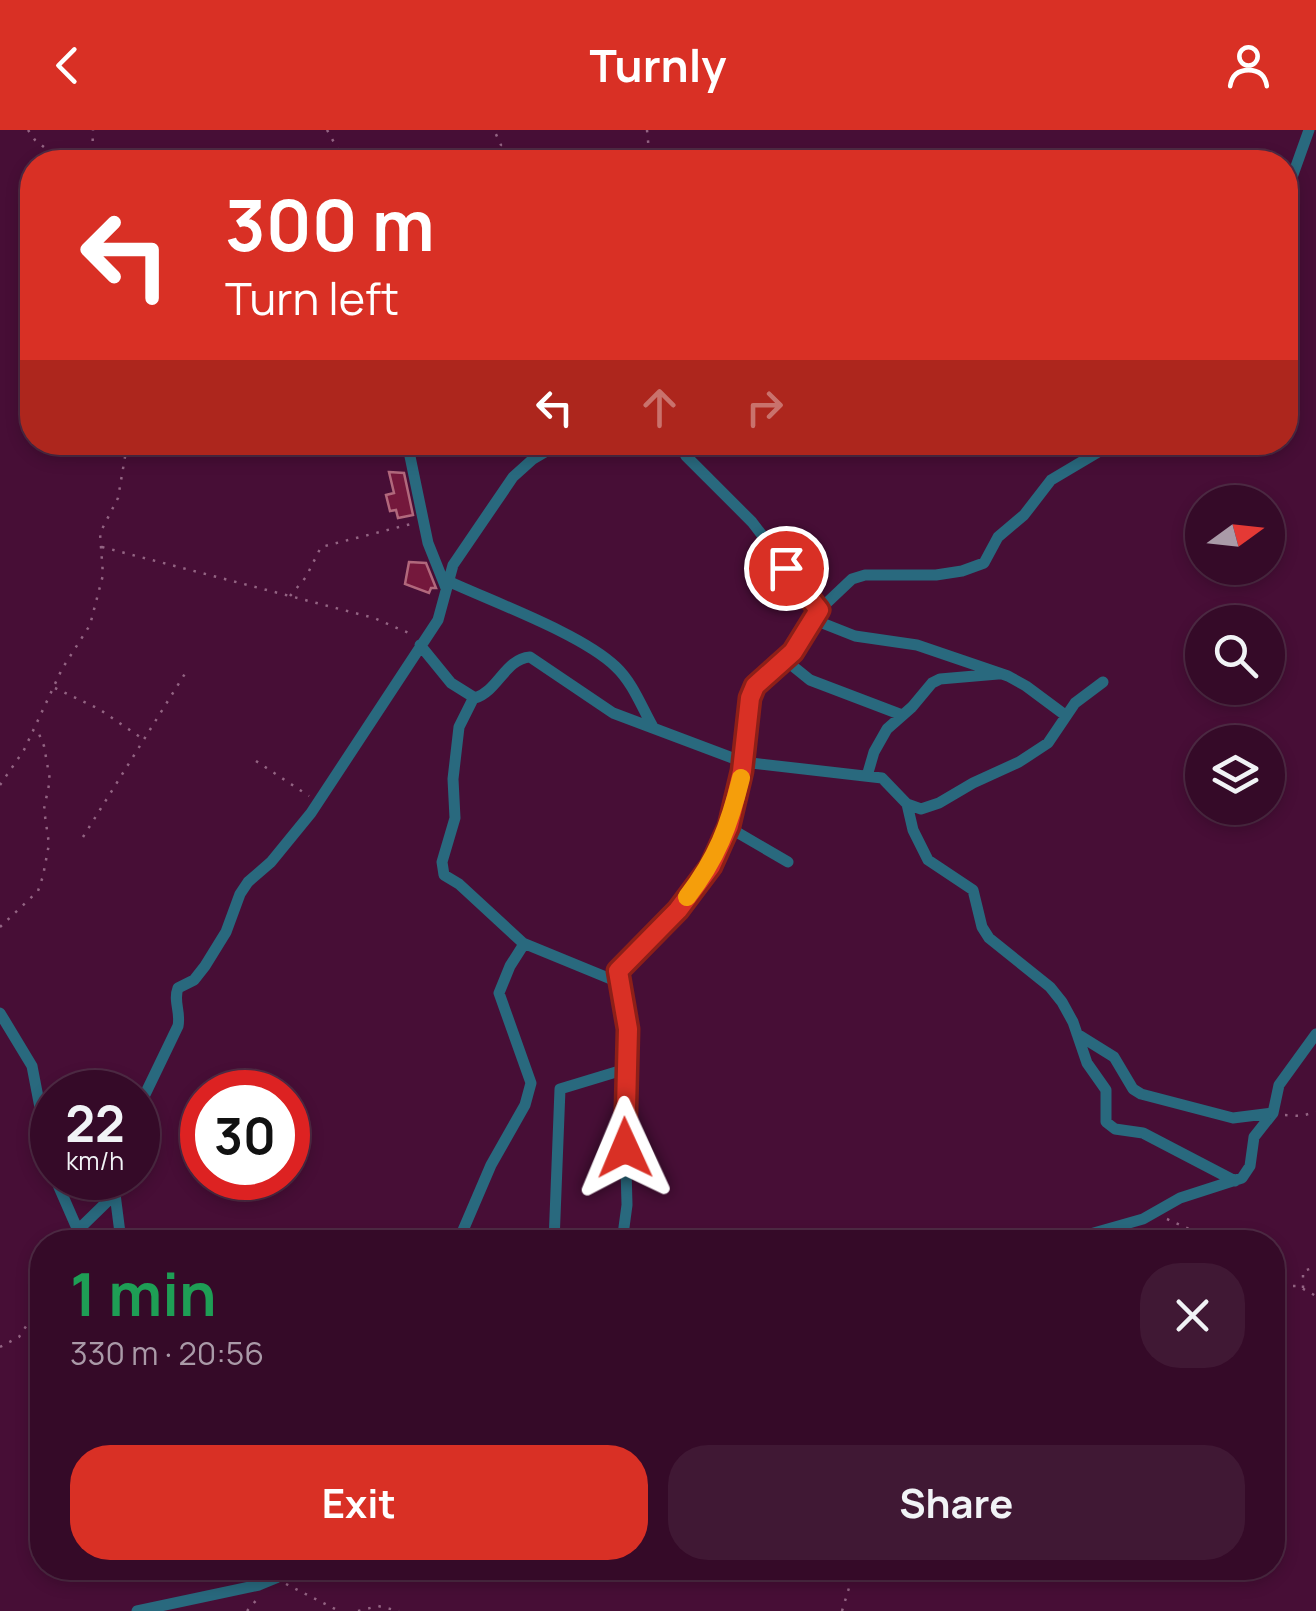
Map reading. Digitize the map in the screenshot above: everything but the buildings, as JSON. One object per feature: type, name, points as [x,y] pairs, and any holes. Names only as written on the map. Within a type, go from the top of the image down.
[{"type":"street","points":[[1298,159],[1308,130]]},
{"type":"street","points":[[409,455],[422,521],[447,584],[562,634],[615,666],[654,728]]},
{"type":"street","points":[[157,1070],[178,1026],[178,988],[194,980],[205,966],[226,932],[248,882],[272,862],[318,802],[438,620],[453,565],[514,476],[538,455]]},
{"type":"street","points":[[686,455],[752,522],[816,614],[855,636],[916,646],[1002,674],[1026,686],[1064,716]]},
{"type":"street","points":[[624,1230],[628,1029],[618,971],[678,910],[711,866],[728,827],[744,762],[750,698],[755,686],[800,642],[816,614],[852,579],[865,575],[936,574],[984,564],[1003,530],[1024,515],[1052,480],[1093,455]]},
{"type":"street","points":[[422,643],[451,683],[474,697]]},
{"type":"street","points":[[618,982],[524,944],[441,870],[456,818],[452,780],[459,727],[474,697],[487,693],[519,658],[530,657],[612,713],[744,762],[882,778],[907,804],[913,830],[928,860],[973,890],[982,926],[990,938],[1050,987],[1062,1002],[1087,1062],[1106,1090],[1104,1116],[1110,1126],[1143,1133],[1235,1181]]},
{"type":"street","points":[[784,658],[810,680],[902,715]]},
{"type":"street","points":[[867,776],[887,729],[932,683],[940,678],[1002,674]]},
{"type":"street","points":[[907,804],[928,808],[1019,762],[1053,737],[1064,716],[1103,682]]},
{"type":"street","points":[[728,827],[788,862]]},
{"type":"street","points":[[463,1230],[528,1096],[530,1078],[499,993],[524,944]]},
{"type":"street","points":[[0,1013],[33,1070]]},
{"type":"street","points":[[1077,1034],[1114,1057],[1133,1089],[1141,1094],[1233,1118],[1274,1114]]},
{"type":"street","points":[[1102,1230],[1156,1214],[1180,1198],[1235,1181],[1250,1166],[1254,1138],[1274,1114],[1279,1085],[1316,1034]]},
{"type":"street","points":[[554,1230],[560,1089],[626,1069]]},
{"type":"street","points":[[64,1200],[77,1230]]},
{"type":"street","points":[[86,1230],[110,1200]]},
{"type":"street","points":[[116,1200],[120,1230]]},
{"type":"street","points":[[137,1611],[271,1580]]},
{"type":"path","points":[[28,130],[48,150]]},
{"type":"path","points":[[0,785],[24,750],[90,625],[103,575],[100,533],[118,498],[125,455]]},
{"type":"path","points":[[290,596],[306,577],[321,547],[422,521]]},
{"type":"path","points":[[100,547],[374,618],[422,643]]},
{"type":"path","points":[[83,837],[186,672]]},
{"type":"path","points":[[54,688],[100,709],[144,739]]},
{"type":"path","points":[[0,927],[38,891],[49,844],[44,810],[50,780],[36,726]]},
{"type":"path","points":[[256,762],[318,802]]},
{"type":"path","points":[[1274,1114],[1301,1116],[1316,1112]]},
{"type":"path","points":[[1156,1214],[1191,1230]]},
{"type":"path","points":[[1303,1289],[1304,1271],[1316,1267]]},
{"type":"path","points":[[1285,1287],[1303,1289],[1316,1296]]},
{"type":"path","points":[[0,1347],[19,1337],[30,1320]]},
{"type":"path","points":[[280,1580],[338,1611]]},
{"type":"path","points":[[842,1611],[851,1580]]},
{"type":"path","points":[[358,1611],[378,1606],[399,1611]]},
{"type":"slow traffic","points":[[687,897],[711,866],[729,826],[741,778]]},
{"type":"route","points":[[625,1148],[628,1029],[618,971],[678,910],[711,866],[729,826],[742,771],[750,698],[755,686],[793,652],[819,610],[786,568]]}]
